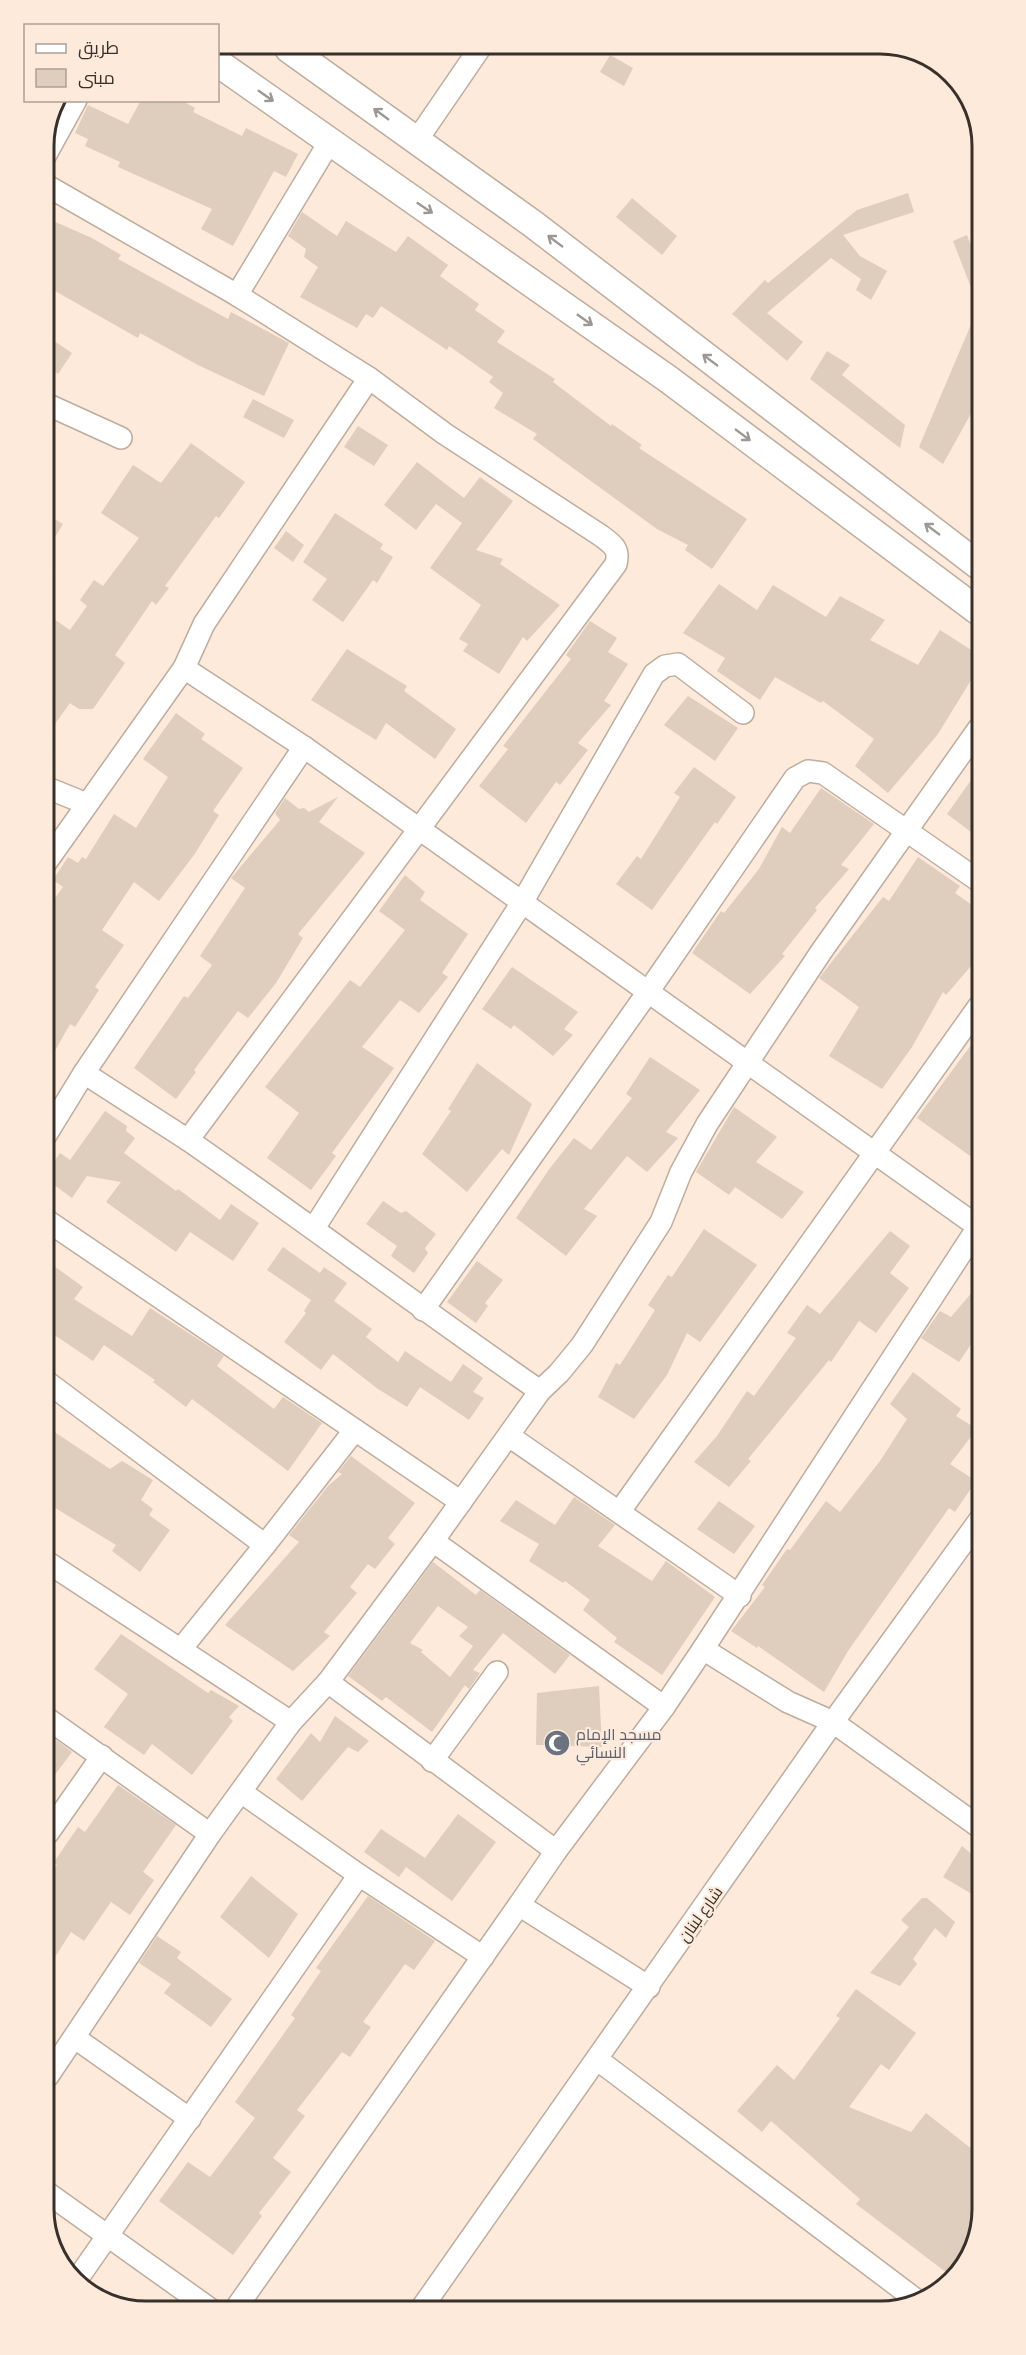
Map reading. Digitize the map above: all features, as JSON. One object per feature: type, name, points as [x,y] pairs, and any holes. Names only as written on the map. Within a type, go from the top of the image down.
[{"type":"main road","points":[[295,54],[533,224],[972,560]]},
{"type":"main road","points":[[219,64],[668,379],[972,607]]},
{"type":"street","points":[[417,140],[476,54]]},
{"type":"street","points":[[54,140],[75,102]]},
{"type":"street","points":[[237,295],[330,141]]},
{"type":"street","points":[[54,190],[237,295],[369,378],[445,434],[600,535],[615,546],[618,555],[616,564],[188,1140]]},
{"type":"street","points":[[54,851],[184,668],[204,624],[369,378]]},
{"type":"street","points":[[54,408],[121,438]]},
{"type":"street","points":[[314,1228],[523,901],[654,674],[665,666],[678,664],[743,713]]},
{"type":"street","points":[[184,668],[304,747],[972,1221]]},
{"type":"street","points":[[54,2068],[210,1834],[291,1722],[328,1682],[434,1541],[540,1391],[559,1373],[582,1345],[661,1222],[681,1172],[707,1124],[821,952],[908,832],[972,738]]},
{"type":"street","points":[[54,1122],[84,1073],[304,747]]},
{"type":"street","points":[[423,1310],[648,992],[795,778],[808,771],[823,773],[972,877]]},
{"type":"street","points":[[54,791],[87,804]]},
{"type":"street","points":[[620,1511],[972,1017]]},
{"type":"street","points":[[84,1073],[188,1140],[314,1228],[423,1310],[540,1391]]},
{"type":"street","points":[[54,1225],[461,1503]]},
{"type":"street","points":[[241,2301],[556,1851],[664,1707],[704,1649],[972,1237]]},
{"type":"street","points":[[54,1387],[266,1545]]},
{"type":"street","points":[[181,1649],[266,1545],[354,1431]]},
{"type":"street","points":[[509,1436],[740,1596]]},
{"type":"street","name":"شارع لبنان","points":[[427,2301],[833,1722],[972,1530]]},
{"type":"street","points":[[434,1541],[664,1707]]},
{"type":"street","points":[[54,1567],[291,1722]]},
{"type":"street","points":[[704,1649],[788,1702],[833,1722],[972,1822]]},
{"type":"street","points":[[432,1761],[497,1672]]},
{"type":"street","points":[[328,1682],[556,1851]]},
{"type":"street","points":[[54,1723],[210,1834]]},
{"type":"street","points":[[54,1824],[102,1756]]},
{"type":"street","points":[[241,1792],[359,1875],[483,1956]]},
{"type":"street","points":[[81,2274],[359,1875]]},
{"type":"street","points":[[519,1905],[649,1987]]},
{"type":"street","points":[[75,2038],[190,2119]]},
{"type":"street","points":[[598,2060],[911,2296]]},
{"type":"street","points":[[54,2198],[199,2301]]},
{"type":"building","points":[[610,55],[633,68],[624,86],[600,72]]},
{"type":"building","points":[[140,102],[184,102],[195,108],[193,112],[242,136],[246,128],[298,154],[286,177],[274,171],[233,246],[201,229],[212,209],[118,167],[120,162],[85,146],[88,139],[75,133],[88,105],[128,124]]},
{"type":"building","points":[[908,193],[914,212],[843,235],[860,256],[887,271],[871,300],[856,290],[861,279],[831,258],[767,313],[803,342],[787,361],[732,314],[765,280],[768,283],[857,210]]},
{"type":"building","points":[[632,198],[677,236],[662,255],[616,217]]},
{"type":"building","points":[[302,212],[337,236],[346,221],[396,252],[408,236],[448,265],[440,276],[479,304],[475,310],[505,331],[497,342],[555,379],[553,382],[611,426],[612,424],[642,445],[639,448],[747,519],[712,569],[685,550],[688,545],[657,529],[533,439],[537,434],[494,408],[503,393],[489,382],[493,377],[449,346],[447,350],[381,306],[373,318],[366,314],[357,328],[300,297],[318,267],[304,257],[306,249],[288,236]]},
{"type":"building","points":[[54,221],[92,238],[121,255],[118,259],[228,319],[231,312],[289,343],[264,396],[198,365],[140,333],[138,338],[55,291],[54,293]]},
{"type":"building","points":[[967,235],[972,248],[972,290],[953,241]]},
{"type":"building","points":[[972,322],[972,412],[943,464],[919,447]]},
{"type":"building","points":[[54,341],[72,353],[58,374],[54,371]]},
{"type":"building","points":[[827,351],[850,365],[842,375],[905,425],[900,448],[810,379]]},
{"type":"building","points":[[253,399],[294,420],[284,438],[243,417]]},
{"type":"building","points":[[358,426],[388,445],[374,466],[344,447]]},
{"type":"building","points":[[191,443],[245,482],[219,518],[216,516],[165,586],[169,588],[156,605],[152,601],[115,655],[125,663],[93,709],[79,709],[70,703],[54,725],[54,619],[70,630],[87,606],[80,600],[94,580],[103,586],[139,538],[101,513],[133,465],[161,483]]},
{"type":"building","points":[[417,462],[464,498],[480,477],[513,501],[476,550],[503,559],[500,564],[560,605],[527,641],[523,637],[499,674],[463,651],[468,644],[459,639],[481,605],[430,568],[462,523],[436,504],[416,530],[384,505]]},
{"type":"building","points":[[335,513],[383,544],[380,549],[393,557],[377,583],[373,580],[343,622],[312,600],[327,579],[303,562]]},
{"type":"building","points":[[54,518],[63,524],[54,539]]},
{"type":"building","points":[[286,531],[304,545],[293,562],[274,548]]},
{"type":"building","points":[[719,584],[757,610],[773,585],[826,617],[840,596],[885,620],[870,640],[918,665],[940,630],[972,651],[972,678],[938,734],[888,793],[855,766],[874,739],[823,701],[821,703],[775,677],[760,700],[717,671],[725,658],[683,633]]},
{"type":"building","points":[[590,621],[617,638],[608,652],[628,664],[604,701],[611,705],[578,743],[588,750],[560,785],[556,782],[526,823],[479,786],[508,749],[503,746],[571,659],[566,655]]},
{"type":"building","points":[[347,649],[407,686],[404,691],[456,729],[435,759],[386,723],[376,740],[311,700]]},
{"type":"building","points":[[688,696],[738,728],[715,761],[664,725]]},
{"type":"building","points":[[176,713],[205,734],[201,739],[243,768],[213,811],[219,815],[194,855],[159,901],[134,882],[102,930],[124,945],[95,987],[99,990],[75,1027],[70,1024],[54,1053],[54,899],[63,887],[54,878],[68,857],[78,863],[82,857],[86,859],[114,814],[136,828],[168,777],[143,759]]},
{"type":"building","points":[[694,767],[736,797],[717,824],[715,822],[652,910],[616,884],[637,856],[641,859],[680,797],[674,793]]},
{"type":"building","points":[[972,779],[972,833],[947,814]]},
{"type":"building","points":[[821,788],[874,824],[841,865],[849,869],[815,908],[817,910],[782,954],[785,956],[750,994],[692,953],[721,911],[724,913],[759,869],[782,827],[790,833]]},
{"type":"building","points":[[338,797],[319,822],[365,853],[298,934],[303,938],[276,983],[248,1018],[238,1011],[194,1070],[196,1072],[176,1099],[134,1068],[184,996],[188,998],[212,965],[200,956],[245,888],[231,878],[280,820],[275,813],[285,798],[299,809],[304,808],[309,812]]},
{"type":"building","points":[[918,857],[960,886],[955,893],[972,905],[972,951],[970,954],[972,965],[946,995],[943,992],[912,1047],[882,1089],[829,1056],[859,1007],[819,978],[883,897],[889,901]]},
{"type":"building","points":[[405,875],[425,892],[420,900],[468,934],[442,973],[448,977],[419,1013],[400,1000],[362,1047],[394,1068],[332,1153],[336,1156],[311,1190],[267,1158],[299,1113],[265,1087],[350,980],[360,987],[405,930],[379,911]]},
{"type":"building","points":[[512,967],[578,1012],[564,1029],[573,1035],[553,1056],[514,1025],[511,1029],[482,1009]]},
{"type":"building","points":[[972,1044],[972,1157],[917,1118]]},
{"type":"building","points":[[650,1057],[700,1090],[666,1132],[678,1138],[647,1172],[627,1156],[584,1209],[597,1216],[566,1256],[516,1218],[550,1168],[574,1138],[591,1150],[632,1098],[626,1094]]},
{"type":"building","points":[[477,1063],[532,1104],[509,1155],[502,1149],[467,1192],[422,1154],[451,1111],[448,1109]]},
{"type":"building","points":[[734,1107],[777,1137],[756,1162],[804,1192],[782,1219],[735,1187],[729,1195],[696,1172]]},
{"type":"building","points":[[105,1111],[127,1126],[126,1131],[135,1138],[124,1153],[176,1191],[178,1189],[220,1220],[231,1204],[259,1223],[233,1261],[190,1232],[176,1252],[106,1202],[121,1182],[87,1176],[72,1198],[54,1185],[54,1162],[60,1153],[70,1160]]},
{"type":"building","points":[[383,1201],[401,1213],[406,1211],[436,1234],[425,1248],[428,1253],[414,1273],[391,1256],[397,1246],[366,1224]]},
{"type":"building","points":[[704,1229],[757,1265],[700,1342],[687,1333],[667,1375],[634,1419],[598,1397],[616,1363],[620,1365],[655,1310],[648,1305],[668,1275],[672,1277]]},
{"type":"building","points":[[890,1231],[910,1246],[890,1273],[909,1288],[876,1333],[859,1321],[831,1362],[829,1360],[748,1459],[751,1461],[729,1487],[694,1462],[717,1436],[747,1391],[754,1396],[796,1338],[787,1333],[807,1305],[820,1314]]},
{"type":"building","points":[[283,1247],[320,1273],[324,1267],[347,1283],[334,1301],[372,1329],[366,1337],[398,1362],[405,1351],[451,1382],[463,1364],[483,1378],[473,1392],[484,1398],[469,1420],[420,1387],[407,1407],[378,1389],[333,1354],[321,1370],[284,1342],[306,1313],[304,1311],[311,1300],[267,1270]]},
{"type":"building","points":[[477,1261],[503,1280],[485,1303],[488,1306],[476,1323],[447,1302]]},
{"type":"building","points":[[54,1266],[83,1287],[74,1299],[132,1336],[150,1308],[224,1356],[217,1366],[274,1409],[283,1397],[322,1423],[288,1471],[192,1399],[186,1407],[153,1382],[155,1380],[104,1345],[93,1361],[54,1335]]},
{"type":"building","points":[[972,1292],[972,1343],[959,1362],[921,1338],[940,1311],[951,1317]]},
{"type":"building","points":[[913,1372],[961,1409],[956,1416],[972,1426],[972,1435],[950,1464],[972,1478],[972,1487],[955,1512],[949,1508],[848,1651],[824,1692],[758,1646],[757,1648],[731,1631],[765,1587],[762,1585],[787,1549],[790,1550],[826,1501],[840,1512],[880,1461],[907,1419],[890,1404]]},
{"type":"building","points":[[54,1432],[110,1469],[122,1461],[153,1480],[141,1500],[153,1509],[149,1515],[170,1530],[140,1572],[112,1551],[116,1545],[54,1507]]},
{"type":"building","points":[[351,1456],[415,1503],[388,1538],[395,1544],[375,1569],[368,1564],[350,1587],[357,1593],[324,1632],[330,1636],[293,1671],[225,1625],[299,1542],[289,1535],[328,1486],[342,1474],[338,1472]]},
{"type":"building","points":[[574,1497],[615,1525],[598,1546],[652,1581],[666,1561],[715,1597],[662,1675],[614,1642],[617,1638],[583,1610],[590,1600],[565,1581],[563,1583],[529,1561],[539,1544],[500,1521],[516,1500],[555,1525]]},
{"type":"building","points":[[719,1501],[755,1526],[734,1554],[697,1529]]},
{"type":"building","points":[[433,1562],[476,1595],[480,1590],[570,1655],[555,1674],[503,1633],[473,1670],[480,1673],[469,1689],[465,1685],[432,1732],[386,1697],[382,1701],[348,1676]],"holes":[[[438,1606],[468,1627],[459,1636],[473,1646],[450,1677],[421,1652],[423,1650],[410,1643]]]},
{"type":"building","points":[[121,1634],[208,1693],[211,1690],[239,1706],[229,1717],[233,1721],[192,1775],[152,1744],[144,1755],[104,1727],[128,1694],[94,1669]]},
{"type":"building","points":[[599,1686],[602,1747],[536,1745],[537,1693]]},
{"type":"building","points":[[335,1716],[369,1741],[358,1752],[348,1747],[302,1801],[276,1779],[311,1733],[320,1742]]},
{"type":"building","points":[[54,1738],[72,1752],[54,1776]]},
{"type":"building","points":[[118,1785],[176,1825],[143,1872],[154,1880],[130,1915],[111,1902],[84,1941],[71,1932],[54,1959],[54,1869],[57,1865],[54,1862],[78,1827],[85,1832]]},
{"type":"building","points":[[458,1814],[496,1842],[452,1901],[406,1867],[399,1877],[364,1852],[381,1829],[425,1858]]},
{"type":"building","points":[[962,1846],[972,1854],[972,1894],[943,1877]]},
{"type":"building","points":[[251,1876],[298,1914],[269,1958],[220,1917]]},
{"type":"building","points":[[368,1896],[435,1941],[414,1970],[405,1964],[363,2022],[371,2027],[350,2057],[342,2052],[297,2110],[305,2116],[273,2158],[291,2172],[259,2213],[262,2216],[233,2255],[159,2201],[188,2162],[210,2177],[255,2118],[235,2102],[295,2018],[291,2015],[321,1971],[316,1968]]},
{"type":"building","points":[[922,1898],[927,1898],[955,1922],[946,1938],[935,1928],[913,1959],[917,1964],[900,1986],[870,1973],[909,1927],[901,1920]]},
{"type":"building","points":[[157,1936],[181,1952],[177,1958],[232,1999],[211,2027],[164,1993],[171,1984],[139,1963]]},
{"type":"building","points":[[856,1989],[916,2033],[889,2070],[881,2064],[849,2107],[911,2132],[926,2113],[972,2149],[971,2221],[960,2255],[946,2272],[856,2204],[860,2199],[771,2121],[762,2132],[737,2111],[777,2065],[794,2080],[840,2018],[836,2016]]},
{"type":"place","name":"مسجد الإمام النسائي","points":[[557,1743]]}]
